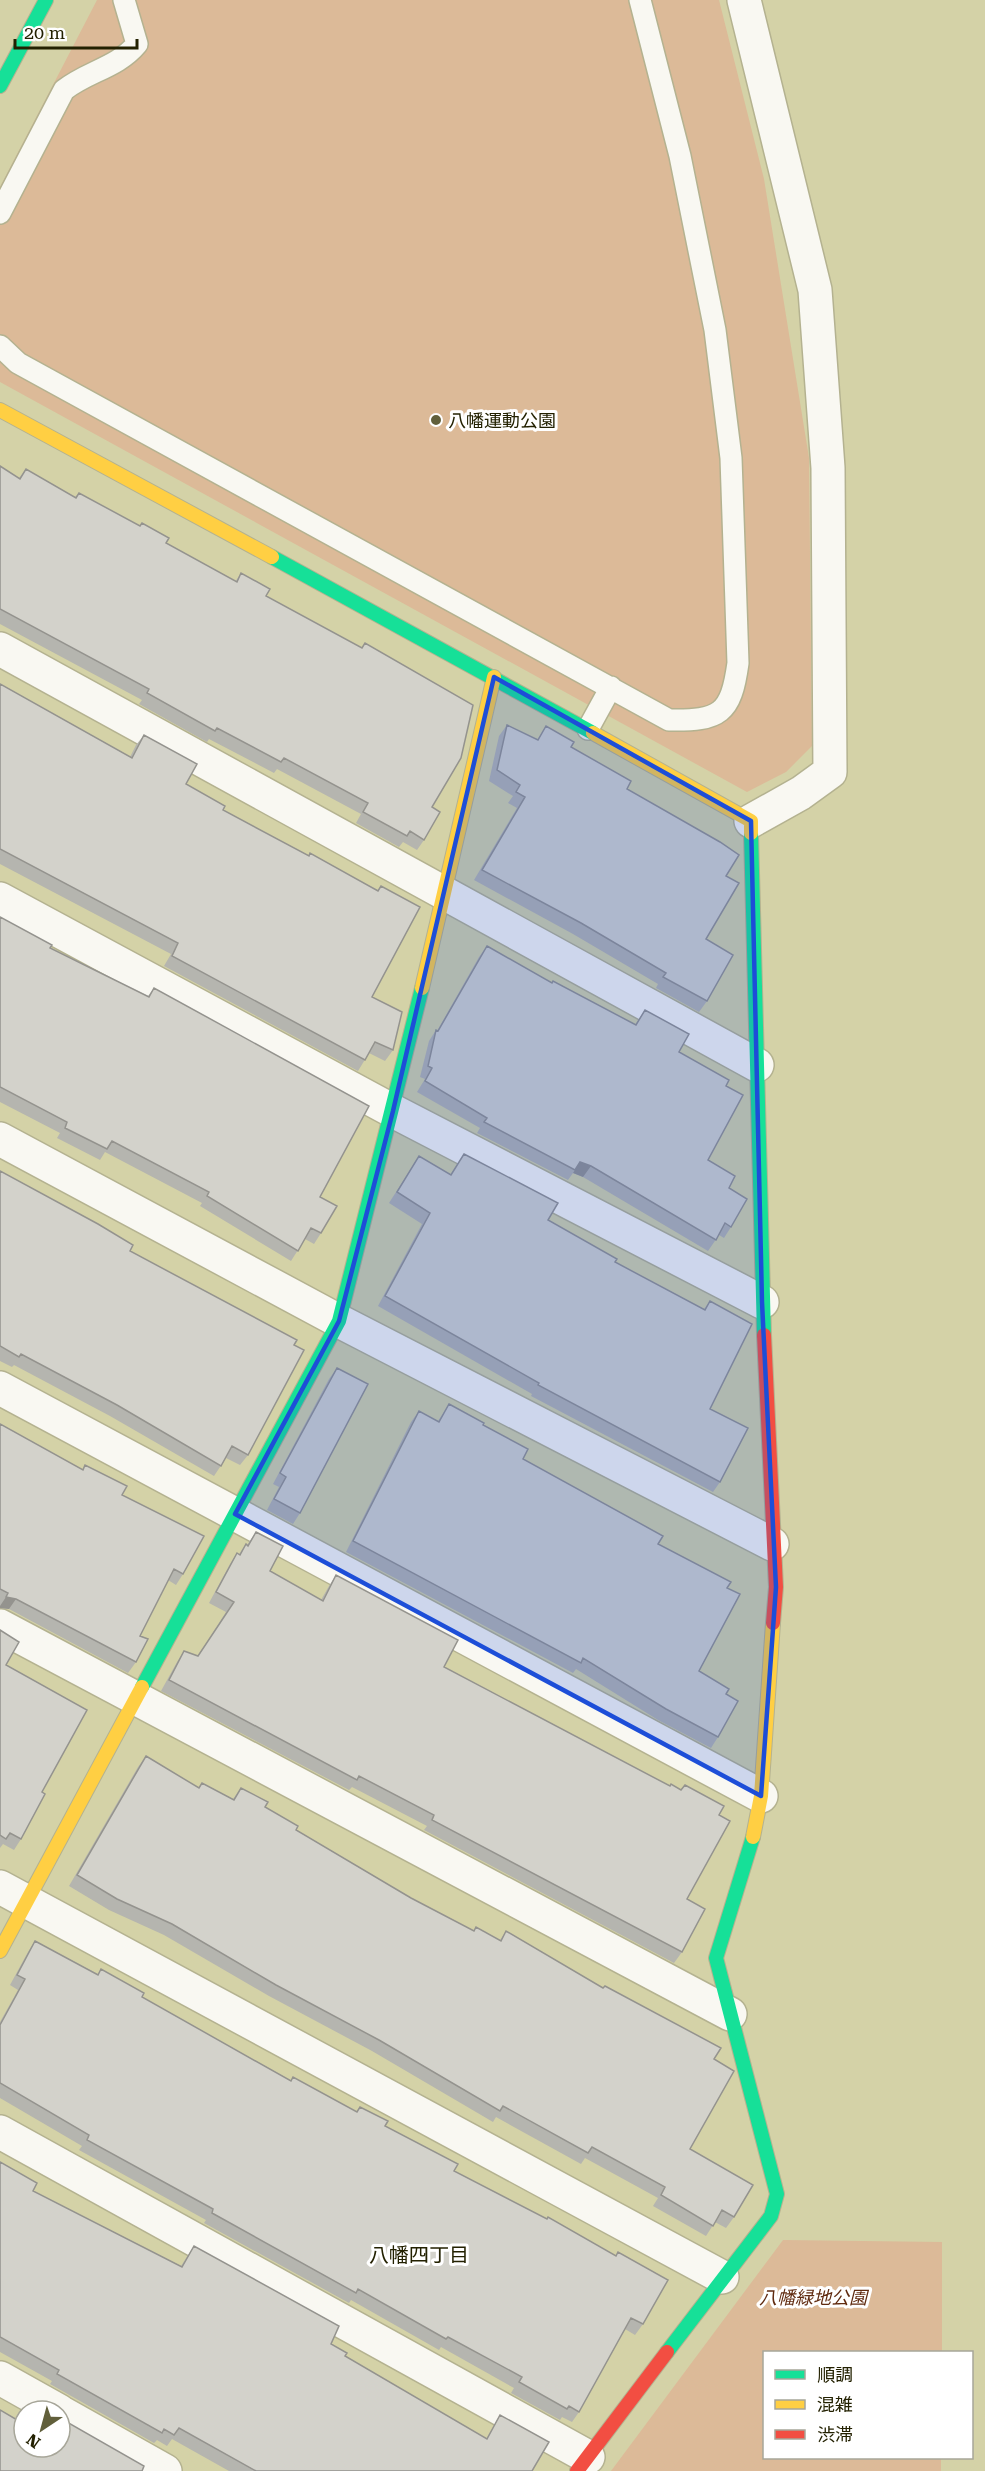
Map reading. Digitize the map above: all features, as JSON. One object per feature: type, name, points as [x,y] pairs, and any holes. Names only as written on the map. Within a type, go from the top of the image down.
[{"type":"street","points":[[0,86],[46,0]]},
{"type":"street","points":[[744,0],[815,290],[828,468],[830,772],[801,793],[751,821]]},
{"type":"street","points":[[0,411],[494,677],[751,821]]},
{"type":"street","points":[[0,649],[757,1065]]},
{"type":"street","points":[[0,1951],[14,1895],[136,1700],[339,1321],[393,1111],[494,677]]},
{"type":"street","points":[[0,2132],[582,2464],[722,2277],[771,2216],[777,2194],[716,1958],[753,1839],[760,1796],[776,1587],[772,1545],[762,1302],[751,821]]},
{"type":"street","points":[[0,898],[393,1111],[762,1302]]},
{"type":"street","points":[[0,1139],[339,1321],[772,1545]]},
{"type":"street","points":[[0,1388],[760,1796]]},
{"type":"street","points":[[0,1626],[730,2014]]},
{"type":"street","points":[[14,1895],[722,2277]]},
{"type":"street","points":[[0,2378],[38,2399]]},
{"type":"street","points":[[72,2418],[165,2471]]},
{"type":"lane","points":[[0,213],[64,90],[78,79],[125,58],[136,44],[124,0]]},
{"type":"lane","points":[[0,346],[18,363],[669,720],[700,721],[720,712],[734,693],[738,663],[731,458],[715,330],[680,156],[640,0]]},
{"type":"lane","points":[[588,729],[610,687]]},
{"type":"highlighted area","points":[[494,677],[751,821],[762,1302],[776,1587],[761,1796],[235,1514],[339,1321],[393,1111]]},
{"type":"green space","name":"八幡運動公園","points":[[97,0],[719,0],[764,179],[809,458],[812,746],[786,772],[747,792],[0,382],[0,187]]},
{"type":"green space","name":"八幡緑地公園","points":[[783,2240],[942,2242],[942,2351],[763,2351],[763,2459],[941,2459],[941,2471],[611,2471]]},
{"type":"building","points":[[0,466],[20,479],[26,469],[76,498],[79,493],[140,526],[142,523],[169,538],[166,543],[237,582],[241,573],[270,589],[266,596],[362,648],[365,643],[473,705],[461,758],[432,807],[440,812],[424,840],[410,831],[407,836],[363,812],[368,803],[284,758],[281,762],[217,728],[215,731],[147,693],[149,689],[0,609]]},
{"type":"building","points":[[0,684],[132,758],[144,735],[197,764],[186,784],[225,806],[223,810],[309,856],[310,853],[378,891],[381,886],[420,907],[372,997],[402,1012],[393,1050],[375,1042],[365,1060],[172,956],[178,943],[0,849]]},
{"type":"building","points":[[507,725],[538,740],[546,726],[574,742],[571,747],[631,781],[627,789],[739,855],[726,876],[739,883],[706,939],[733,955],[707,1001],[663,977],[666,973],[581,923],[482,870],[525,797],[516,792],[520,785],[497,770]]},
{"type":"building","points":[[0,917],[52,945],[50,948],[149,997],[154,988],[369,1106],[320,1197],[337,1206],[321,1233],[311,1228],[298,1251],[207,1196],[209,1192],[112,1141],[107,1149],[65,1128],[67,1122],[0,1087]]},
{"type":"building","points":[[487,946],[552,983],[553,981],[636,1025],[645,1010],[689,1034],[679,1052],[729,1080],[726,1086],[743,1095],[708,1160],[735,1176],[729,1188],[747,1199],[731,1227],[725,1223],[716,1240],[591,1166],[580,1162],[575,1170],[484,1122],[487,1118],[425,1081],[432,1068],[428,1066],[436,1030],[438,1031]]},
{"type":"building","points":[[464,1154],[558,1203],[548,1220],[617,1259],[615,1262],[705,1310],[710,1301],[752,1324],[710,1409],[748,1428],[720,1482],[538,1385],[539,1383],[385,1296],[430,1213],[397,1192],[419,1156],[451,1175]]},
{"type":"building","points":[[0,1171],[133,1245],[130,1251],[297,1340],[294,1345],[304,1350],[248,1455],[232,1446],[221,1466],[117,1405],[21,1354],[19,1357],[0,1346]]},
{"type":"building","points":[[337,1368],[368,1384],[300,1513],[274,1499],[286,1477],[280,1473]]},
{"type":"building","points":[[449,1404],[528,1449],[523,1459],[663,1536],[658,1544],[731,1582],[727,1588],[740,1594],[699,1671],[729,1689],[726,1694],[738,1701],[718,1737],[666,1709],[583,1658],[581,1663],[353,1541],[419,1411],[439,1422]]},
{"type":"building","points":[[0,1424],[83,1470],[85,1465],[127,1486],[122,1495],[204,1536],[183,1574],[174,1569],[140,1636],[148,1639],[136,1662],[16,1599],[6,1597],[8,1593],[0,1589]]},
{"type":"building","points":[[256,1532],[283,1546],[270,1571],[323,1601],[336,1575],[458,1640],[444,1667],[670,1786],[671,1784],[681,1790],[685,1785],[724,1806],[719,1815],[730,1821],[687,1899],[705,1909],[682,1952],[432,1820],[434,1815],[359,1776],[357,1780],[169,1680],[184,1651],[198,1656],[234,1602],[216,1592],[237,1553],[240,1555]]},
{"type":"building","points":[[0,1630],[19,1642],[6,1665],[87,1710],[42,1792],[45,1794],[21,1839],[10,1833],[6,1839],[0,1835]]},
{"type":"building","points":[[146,1756],[199,1788],[202,1783],[234,1800],[241,1788],[268,1802],[265,1807],[298,1826],[296,1830],[411,1898],[474,1931],[476,1927],[501,1941],[506,1931],[603,1988],[605,1986],[721,2048],[714,2059],[734,2071],[690,2149],[753,2185],[734,2217],[722,2210],[713,2226],[661,2195],[665,2187],[592,2147],[588,2153],[503,2106],[500,2111],[172,1924],[117,1899],[77,1875]]},
{"type":"building","points":[[35,1941],[98,1975],[101,1969],[144,1993],[142,1997],[291,2081],[293,2077],[357,2112],[360,2107],[388,2121],[385,2126],[458,2164],[454,2171],[547,2219],[548,2217],[616,2256],[618,2252],[668,2280],[643,2324],[631,2318],[579,2412],[569,2406],[567,2409],[519,2382],[522,2377],[448,2337],[446,2339],[358,2289],[356,2293],[212,2213],[213,2209],[87,2140],[89,2135],[0,2083],[0,2025],[25,1979],[17,1975]]},
{"type":"building","points":[[0,2162],[37,2183],[33,2191],[182,2267],[194,2246],[339,2326],[331,2344],[347,2353],[345,2356],[487,2439],[500,2415],[549,2442],[532,2471],[256,2471],[179,2428],[174,2435],[164,2429],[162,2433],[57,2374],[59,2370],[0,2337]]},
{"type":"building","points":[[0,2410],[12,2417],[12,2459],[72,2459],[72,2425],[144,2466],[142,2471],[0,2471]]},
{"type":"traffic: fast","points":[[0,86],[46,0]]},
{"type":"traffic: fast","points":[[272,557],[593,733]]},
{"type":"traffic: fast","points":[[751,833],[764,1335]]},
{"type":"traffic: fast","points":[[142,1687],[339,1321],[422,988]]},
{"type":"traffic: fast","points":[[667,2352],[771,2216],[777,2194],[716,1958],[753,1837]]},
{"type":"traffic: slow","points":[[0,410],[272,557]]},
{"type":"traffic: slow","points":[[422,988],[494,677]]},
{"type":"traffic: slow","points":[[593,733],[751,821],[751,833]]},
{"type":"traffic: slow","points":[[753,1837],[761,1796],[773,1623]]},
{"type":"traffic: slow","points":[[0,1951],[142,1687]]},
{"type":"traffic: jam","points":[[764,1335],[776,1587],[773,1623]]},
{"type":"traffic: jam","points":[[577,2471],[667,2352]]},
{"type":"place","name":"八幡運動公園","points":[[436,420]]},
{"type":"district","name":"八幡四丁目","points":[[419,2255]]}]
